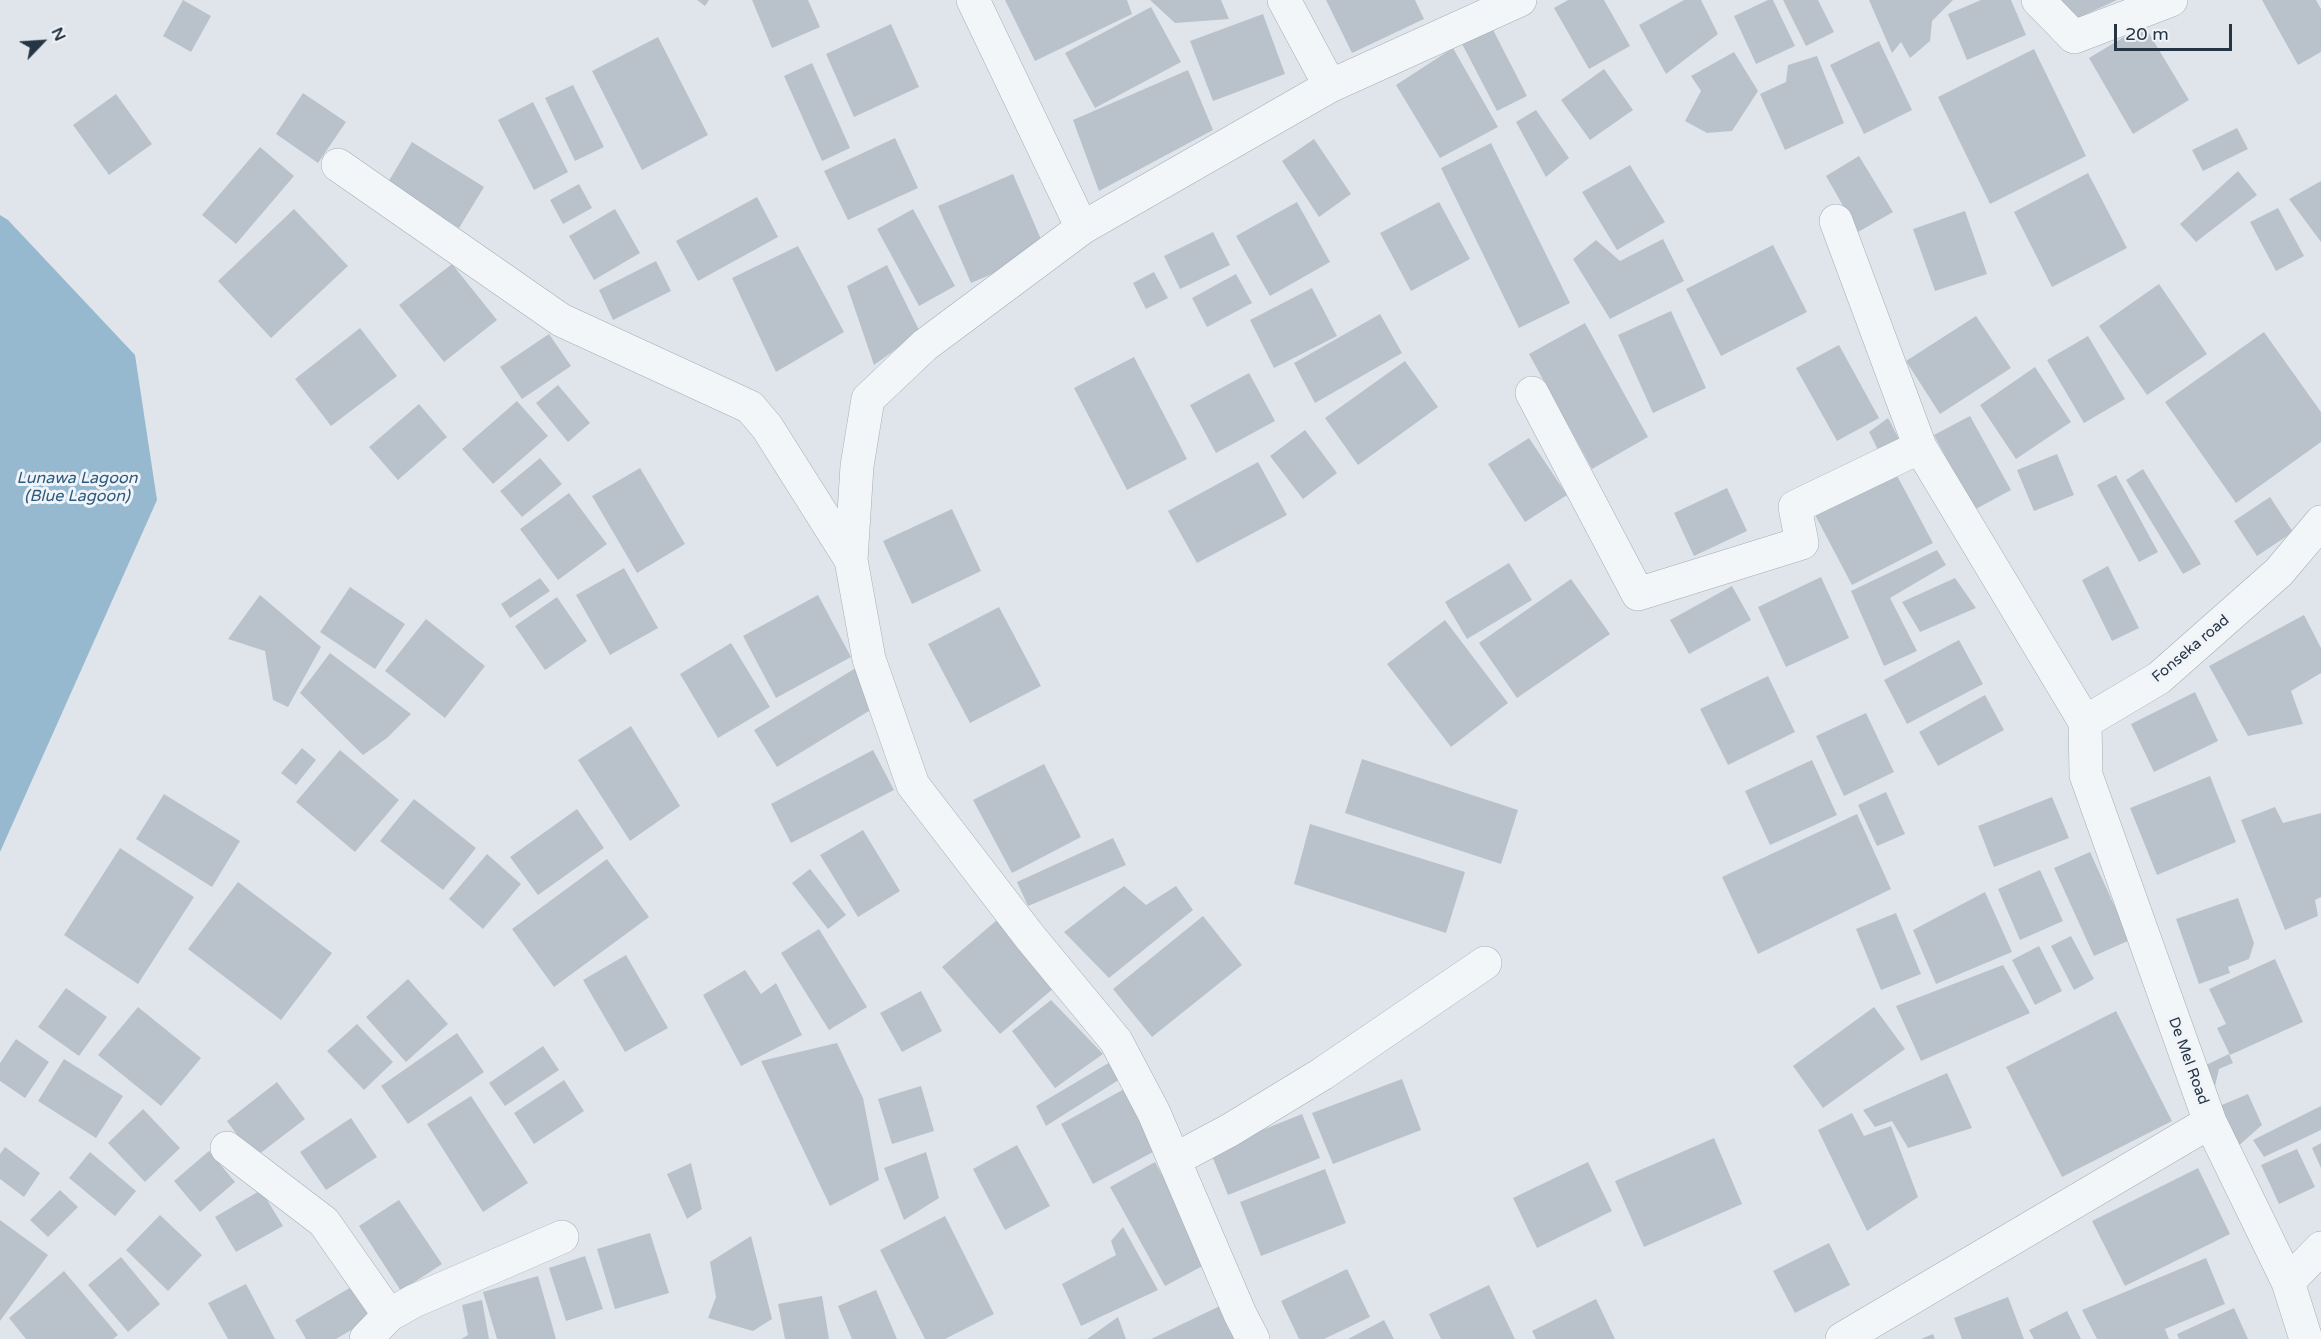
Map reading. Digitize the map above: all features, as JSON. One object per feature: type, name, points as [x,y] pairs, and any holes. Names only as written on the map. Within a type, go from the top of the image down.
[{"type":"street","points":[[973,0],[1082,228]]},
{"type":"street","points":[[1284,0],[1330,86]]},
{"type":"street","points":[[1253,1339],[1240,1314],[1154,1113],[1116,1041],[1030,937],[913,785],[869,659],[851,560],[857,466],[868,399],[925,345],[1082,228],[1330,86],[1520,0]]},
{"type":"street","points":[[2038,0],[2074,37],[2171,0]]},
{"type":"street","points":[[338,165],[561,320],[750,407],[767,427],[851,560]]},
{"type":"street","points":[[1836,220],[1920,447],[2085,722]]},
{"type":"street","points":[[1532,393],[1638,594],[1802,543],[1795,507],[1920,447]]},
{"type":"street","name":"Fonseka road","points":[[2085,722],[2159,678],[2279,572],[2321,522]]},
{"type":"street","name":"De Mel Road","points":[[2085,722],[2086,776],[2210,1122],[2288,1282],[2306,1339]]},
{"type":"street","points":[[1174,1160],[1230,1130],[1322,1074],[1485,963]]},
{"type":"street","points":[[1842,1339],[2210,1122]]},
{"type":"street","points":[[227,1148],[324,1222],[389,1314]]},
{"type":"street","points":[[366,1339],[389,1314],[414,1301],[562,1238]]},
{"type":"street","points":[[2288,1282],[2321,1248]]},
{"type":"water","name":"Lunawa Lagoon (Blue Lagoon)","points":[[0,215],[8,220],[135,355],[157,500],[0,852]]},
{"type":"building","points":[[183,0],[211,16],[191,52],[163,36]]},
{"type":"building","points":[[697,0],[709,0],[705,6]]},
{"type":"building","points":[[752,0],[808,0],[820,27],[772,48]]},
{"type":"building","points":[[1005,0],[1127,0],[1132,14],[1035,61]]},
{"type":"building","points":[[1150,0],[1221,0],[1229,19],[1175,23]]},
{"type":"building","points":[[1326,0],[1415,0],[1424,19],[1352,53]]},
{"type":"building","points":[[1568,0],[1604,0],[1630,46],[1589,69],[1554,8]]},
{"type":"building","points":[[1684,0],[1701,0],[1718,34],[1666,74],[1639,25]]},
{"type":"building","points":[[1768,0],[1773,0],[1795,46],[1756,64],[1734,16]]},
{"type":"building","points":[[1783,0],[1818,0],[1834,32],[1806,46]]},
{"type":"building","points":[[1869,0],[1953,0],[1932,21],[1930,41],[1910,58],[1901,42],[1892,53]]},
{"type":"building","points":[[1981,0],[2011,0],[2026,35],[1967,60],[1948,14]]},
{"type":"building","points":[[2056,0],[2117,0],[2067,23]]},
{"type":"building","points":[[2262,0],[2316,0],[2321,9],[2321,52],[2298,65]]},
{"type":"building","points":[[1151,7],[1181,62],[1095,108],[1065,53]]},
{"type":"building","points":[[1263,14],[1285,74],[1213,101],[1190,41]]},
{"type":"building","points":[[1489,22],[1527,96],[1497,111],[1459,38]]},
{"type":"building","points":[[891,24],[919,87],[854,117],[826,54]]},
{"type":"building","points":[[2144,25],[2189,100],[2133,134],[2089,58]]},
{"type":"building","points":[[658,37],[708,135],[642,170],[592,71]]},
{"type":"building","points":[[1879,41],[1912,110],[1864,134],[1830,65]]},
{"type":"building","points":[[1453,48],[1498,127],[1440,158],[1396,85]]},
{"type":"building","points":[[2034,49],[2086,156],[1990,204],[1938,97]]},
{"type":"building","points":[[1734,52],[1758,91],[1732,131],[1707,133],[1685,121],[1701,91],[1691,76]]},
{"type":"building","points":[[1817,56],[1844,123],[1785,150],[1760,94],[1786,82],[1788,65]]},
{"type":"building","points":[[812,63],[850,148],[822,161],[784,76]]},
{"type":"building","points":[[1604,69],[1633,110],[1590,140],[1561,100]]},
{"type":"building","points":[[1188,70],[1213,130],[1099,191],[1073,120]]},
{"type":"building","points":[[573,85],[604,147],[575,161],[545,98]]},
{"type":"building","points":[[303,93],[346,122],[318,163],[276,134]]},
{"type":"building","points":[[116,94],[152,144],[109,175],[73,125]]},
{"type":"building","points":[[533,102],[568,172],[534,190],[498,120]]},
{"type":"building","points":[[1536,110],[1569,158],[1546,177],[1516,122]]},
{"type":"building","points":[[2237,128],[2248,149],[2203,171],[2192,150]]},
{"type":"building","points":[[895,138],[918,188],[848,220],[824,171]]},
{"type":"building","points":[[1314,139],[1351,194],[1319,217],[1282,161]]},
{"type":"building","points":[[412,142],[484,187],[459,228],[387,184]]},
{"type":"building","points":[[1491,143],[1570,303],[1519,328],[1441,168]]},
{"type":"building","points":[[260,147],[294,176],[236,244],[202,215]]},
{"type":"building","points":[[1859,156],[1893,212],[1858,232],[1826,176]]},
{"type":"building","points":[[1630,165],[1665,222],[1617,250],[1582,192]]},
{"type":"building","points":[[2238,171],[2257,195],[2196,242],[2180,224]]},
{"type":"building","points":[[2088,173],[2127,248],[2052,287],[2014,212]]},
{"type":"building","points":[[1013,174],[1046,251],[971,283],[938,206]]},
{"type":"building","points":[[2321,181],[2321,242],[2289,199]]},
{"type":"building","points":[[579,184],[592,208],[563,224],[550,200]]},
{"type":"building","points":[[757,197],[778,237],[698,281],[676,241]]},
{"type":"building","points":[[1297,202],[1330,262],[1270,296],[1236,236]]},
{"type":"building","points":[[1439,202],[1470,259],[1411,291],[1380,233]]},
{"type":"building","points":[[2278,208],[2304,256],[2276,271],[2250,222]]},
{"type":"building","points":[[294,209],[348,266],[271,338],[218,281]]},
{"type":"building","points":[[615,209],[640,253],[594,280],[569,236]]},
{"type":"building","points":[[913,209],[955,286],[919,306],[877,229]]},
{"type":"building","points":[[1965,211],[1987,274],[1935,291],[1913,229]]},
{"type":"building","points":[[1213,232],[1230,265],[1180,289],[1164,256]]},
{"type":"building","points":[[1663,239],[1684,281],[1610,319],[1573,259],[1596,240],[1620,261]]},
{"type":"building","points":[[1773,245],[1807,312],[1721,356],[1686,289]]},
{"type":"building","points":[[798,246],[844,332],[776,372],[732,278]]},
{"type":"building","points":[[656,261],[671,291],[613,320],[599,290]]},
{"type":"building","points":[[452,264],[497,320],[444,362],[399,305]]},
{"type":"building","points":[[887,265],[920,332],[874,365],[847,286]]},
{"type":"building","points":[[1154,272],[1168,298],[1146,309],[1133,283]]},
{"type":"building","points":[[1236,274],[1252,303],[1207,327],[1192,298]]},
{"type":"building","points":[[2159,284],[2207,354],[2147,395],[2099,326]]},
{"type":"building","points":[[1312,288],[1337,336],[1274,368],[1250,320]]},
{"type":"building","points":[[1671,311],[1706,388],[1653,413],[1618,335]]},
{"type":"building","points":[[1380,314],[1402,353],[1315,403],[1294,363]]},
{"type":"building","points":[[1976,316],[2011,368],[1940,414],[1906,361]]},
{"type":"building","points":[[1585,323],[1648,437],[1592,469],[1529,354]]},
{"type":"building","points":[[360,328],[397,376],[331,426],[295,379]]},
{"type":"building","points":[[2264,332],[2321,412],[2321,442],[2236,503],[2165,402]]},
{"type":"building","points":[[549,334],[571,366],[522,399],[500,367]]},
{"type":"building","points":[[2088,336],[2125,399],[2084,423],[2047,360]]},
{"type":"building","points":[[1839,345],[1879,418],[1837,441],[1796,368]]},
{"type":"building","points":[[1134,357],[1187,459],[1127,490],[1074,388]]},
{"type":"building","points":[[1405,361],[1438,407],[1358,465],[1325,418]]},
{"type":"building","points":[[2035,367],[2071,422],[2016,459],[1980,405]]},
{"type":"building","points":[[1249,373],[1275,421],[1216,453],[1190,405]]},
{"type":"building","points":[[558,385],[590,423],[568,442],[536,403]]},
{"type":"building","points":[[517,401],[548,436],[493,484],[462,449]]},
{"type":"building","points":[[419,404],[447,437],[398,480],[369,447]]},
{"type":"building","points":[[1970,416],[2011,490],[1974,510],[1934,435]]},
{"type":"building","points":[[1888,418],[1899,439],[1879,452],[1869,432]]},
{"type":"building","points":[[1305,430],[1337,473],[1303,499],[1270,456]]},
{"type":"building","points":[[1529,438],[1567,495],[1525,522],[1488,464]]},
{"type":"building","points":[[2057,454],[2074,495],[2034,511],[2017,470]]},
{"type":"building","points":[[540,458],[562,484],[522,517],[500,491]]},
{"type":"building","points":[[1258,462],[1287,515],[1197,563],[1168,511]]},
{"type":"building","points":[[640,468],[685,544],[637,573],[592,496]]},
{"type":"building","points":[[2143,469],[2201,564],[2183,574],[2126,480]]},
{"type":"building","points":[[1894,470],[1933,543],[1852,585],[1814,513]]},
{"type":"building","points":[[2116,475],[2158,552],[2139,562],[2097,485]]},
{"type":"building","points":[[1727,488],[1747,531],[1694,556],[1674,513]]},
{"type":"building","points":[[569,493],[607,544],[558,580],[520,529]]},
{"type":"building","points":[[2270,497],[2293,532],[2257,556],[2234,521]]},
{"type":"building","points":[[952,509],[981,571],[912,604],[883,541]]},
{"type":"building","points":[[1937,550],[1946,565],[1890,598],[1917,651],[1884,666],[1851,591]]},
{"type":"building","points":[[1509,563],[1532,600],[1467,639],[1445,602]]},
{"type":"building","points":[[2108,566],[2139,628],[2112,641],[2082,580]]},
{"type":"building","points":[[624,568],[658,628],[610,655],[576,595]]},
{"type":"building","points":[[1821,577],[1849,638],[1786,667],[1758,607]]},
{"type":"building","points":[[540,578],[550,591],[510,618],[501,604]]},
{"type":"building","points":[[1955,578],[1976,608],[1920,632],[1902,602]]},
{"type":"building","points":[[1571,579],[1610,634],[1517,698],[1479,643]]},
{"type":"building","points":[[1732,586],[1751,620],[1689,654],[1670,620]]},
{"type":"building","points":[[350,587],[405,624],[375,669],[320,632]]},
{"type":"building","points":[[260,595],[321,647],[288,707],[273,700],[265,651],[228,639]]},
{"type":"building","points":[[818,595],[851,657],[776,698],[743,636]]},
{"type":"building","points":[[557,597],[587,641],[545,670],[515,626]]},
{"type":"building","points":[[999,607],[1041,686],[970,723],[928,644]]},
{"type":"building","points":[[2304,615],[2321,648],[2321,673],[2291,691],[2303,724],[2248,736],[2209,666]]},
{"type":"building","points":[[426,619],[485,666],[445,718],[385,671]]},
{"type":"building","points":[[1445,620],[1508,703],[1451,747],[1387,664]]},
{"type":"building","points":[[1959,640],[1983,684],[1907,724],[1884,680]]},
{"type":"building","points":[[731,643],[770,707],[718,738],[680,674]]},
{"type":"building","points":[[330,653],[411,714],[387,738],[363,755],[300,693]]},
{"type":"building","points":[[859,666],[882,703],[777,767],[754,730]]},
{"type":"building","points":[[1768,676],[1795,732],[1728,765],[1700,709]]},
{"type":"building","points":[[2195,692],[2218,741],[2154,772],[2131,724]]},
{"type":"building","points":[[1985,695],[2004,730],[1938,766],[1919,732]]},
{"type":"building","points":[[1866,713],[1894,772],[1844,796],[1816,736]]},
{"type":"building","points":[[631,726],[680,806],[630,841],[578,760]]},
{"type":"building","points":[[302,748],[316,760],[296,785],[281,773]]},
{"type":"building","points":[[340,750],[399,800],[355,852],[296,802]]},
{"type":"building","points":[[873,750],[894,790],[791,843],[771,804]]},
{"type":"building","points":[[1362,759],[1518,810],[1501,864],[1345,813]]},
{"type":"building","points":[[1812,760],[1837,815],[1770,845],[1745,791]]},
{"type":"building","points":[[1044,764],[1081,837],[1012,873],[973,800]]},
{"type":"building","points":[[2210,776],[2236,842],[2157,875],[2130,808]]},
{"type":"building","points":[[1886,792],[1905,834],[1877,846],[1858,805]]},
{"type":"building","points":[[164,794],[240,841],[212,887],[136,839]]},
{"type":"building","points":[[2052,797],[2069,838],[1994,867],[1978,826]]},
{"type":"building","points":[[414,799],[476,848],[443,890],[380,841]]},
{"type":"building","points":[[2275,807],[2283,823],[2321,813],[2321,897],[2315,900],[2318,916],[2285,930],[2241,820]]},
{"type":"building","points":[[577,809],[604,848],[538,895],[510,857]]},
{"type":"building","points":[[1857,814],[1891,889],[1758,954],[1722,877]]},
{"type":"building","points":[[1310,824],[1465,872],[1446,933],[1294,884]]},
{"type":"building","points":[[863,830],[900,891],[858,917],[820,855]]},
{"type":"building","points":[[1113,838],[1126,865],[1028,906],[1017,882]]},
{"type":"building","points":[[120,848],[194,897],[138,984],[64,935]]},
{"type":"building","points":[[2090,852],[2130,940],[2094,956],[2054,868]]},
{"type":"building","points":[[487,854],[521,884],[483,929],[449,899]]},
{"type":"building","points":[[607,859],[649,917],[554,987],[512,929]]},
{"type":"building","points":[[810,869],[846,915],[828,929],[792,883]]},
{"type":"building","points":[[2040,870],[2063,921],[2020,940],[1998,889]]},
{"type":"building","points":[[238,882],[332,953],[281,1020],[188,949]]},
{"type":"building","points":[[1124,886],[1146,905],[1176,886],[1193,910],[1109,978],[1064,932]]},
{"type":"building","points":[[1985,892],[2012,952],[1936,984],[1913,930]]},
{"type":"building","points":[[2238,898],[2254,943],[2249,959],[2228,967],[2230,973],[2199,984],[2176,919]]},
{"type":"building","points":[[1896,913],[1921,974],[1881,990],[1856,929]]},
{"type":"building","points":[[1203,916],[1242,965],[1152,1037],[1113,989]]},
{"type":"building","points":[[997,920],[1055,987],[1000,1034],[942,967]]},
{"type":"building","points":[[819,929],[867,1007],[829,1030],[781,953]]},
{"type":"building","points":[[2071,936],[2094,979],[2074,990],[2051,946]]},
{"type":"building","points":[[2039,946],[2062,991],[2035,1005],[2012,960]]},
{"type":"building","points":[[626,955],[668,1028],[625,1052],[583,980]]},
{"type":"building","points":[[2275,959],[2303,1022],[2230,1055],[2217,1028],[2226,1024],[2209,989]]},
{"type":"building","points":[[2003,965],[2030,1013],[1921,1061],[1896,1006]]},
{"type":"building","points":[[745,970],[761,994],[776,983],[802,1035],[741,1066],[703,995]]},
{"type":"building","points":[[408,979],[448,1024],[406,1062],[366,1017]]},
{"type":"building","points":[[66,988],[107,1017],[79,1056],[38,1027]]},
{"type":"building","points":[[921,991],[942,1031],[902,1052],[880,1013]]},
{"type":"building","points":[[1051,1000],[1103,1054],[1055,1088],[1012,1031]]},
{"type":"building","points":[[138,1007],[201,1058],[161,1106],[98,1055]]},
{"type":"building","points":[[1874,1007],[1905,1049],[1823,1108],[1793,1066]]},
{"type":"building","points":[[2116,1011],[2172,1121],[2062,1177],[2006,1067]]},
{"type":"building","points":[[357,1024],[393,1062],[364,1090],[327,1051]]},
{"type":"building","points":[[457,1033],[484,1072],[408,1124],[381,1086]]},
{"type":"building","points":[[16,1039],[49,1062],[25,1098],[0,1081],[0,1063]]},
{"type":"building","points":[[837,1043],[863,1098],[879,1180],[830,1206],[761,1061]]},
{"type":"building","points":[[543,1046],[559,1070],[505,1106],[489,1083]]},
{"type":"building","points":[[2229,1054],[2233,1063],[2219,1069],[2215,1086],[2206,1065]]},
{"type":"building","points":[[1117,1058],[1128,1074],[1046,1126],[1036,1106]]},
{"type":"building","points":[[64,1059],[123,1096],[96,1138],[38,1101]]},
{"type":"building","points":[[1947,1073],[1972,1128],[1908,1148],[1892,1121],[1875,1127],[1863,1110]]},
{"type":"building","points":[[1402,1079],[1421,1130],[1333,1164],[1312,1113]]},
{"type":"building","points":[[564,1080],[584,1111],[534,1144],[514,1113]]},
{"type":"building","points":[[277,1082],[305,1119],[254,1158],[227,1121]]},
{"type":"building","points":[[921,1086],[934,1131],[892,1144],[878,1099]]},
{"type":"building","points":[[1126,1088],[1155,1151],[1093,1184],[1061,1124]]},
{"type":"building","points":[[2248,1094],[2262,1125],[2235,1149],[2217,1107]]},
{"type":"building","points":[[471,1096],[528,1183],[483,1212],[427,1124]]},
{"type":"building","points":[[2321,1106],[2321,1130],[2264,1157],[2253,1140]]},
{"type":"building","points":[[143,1109],[180,1148],[145,1182],[108,1143]]},
{"type":"building","points":[[1852,1113],[1864,1136],[1891,1126],[1918,1197],[1867,1231],[1818,1130]]},
{"type":"building","points":[[1302,1114],[1320,1158],[1228,1195],[1210,1151]]},
{"type":"building","points":[[351,1118],[377,1157],[326,1190],[300,1152]]},
{"type":"building","points":[[1714,1138],[1742,1204],[1644,1247],[1615,1181]]},
{"type":"building","points":[[2321,1143],[2321,1168],[2312,1148]]},
{"type":"building","points":[[1017,1145],[1050,1206],[1005,1230],[973,1169]]},
{"type":"building","points":[[5,1147],[40,1173],[24,1197],[0,1179],[0,1154]]},
{"type":"building","points":[[2297,1149],[2315,1187],[2279,1204],[2261,1165]]},
{"type":"building","points":[[209,1151],[235,1182],[200,1212],[174,1181]]},
{"type":"building","points":[[90,1152],[136,1191],[115,1216],[69,1178]]},
{"type":"building","points":[[926,1152],[939,1198],[904,1220],[884,1168]]},
{"type":"building","points":[[1155,1162],[1210,1262],[1165,1286],[1110,1187]]},
{"type":"building","points":[[1588,1162],[1612,1211],[1537,1248],[1513,1198]]},
{"type":"building","points":[[691,1163],[702,1209],[687,1219],[667,1174]]},
{"type":"building","points":[[2198,1168],[2230,1234],[2125,1286],[2092,1221]]},
{"type":"building","points":[[1325,1169],[1346,1223],[1261,1256],[1240,1202]]},
{"type":"building","points":[[60,1190],[78,1207],[48,1237],[30,1220]]},
{"type":"building","points":[[261,1190],[283,1226],[236,1252],[215,1217]]},
{"type":"building","points":[[399,1200],[442,1264],[401,1291],[359,1226]]},
{"type":"building","points":[[160,1215],[202,1255],[168,1291],[126,1250]]},
{"type":"building","points":[[945,1216],[994,1314],[945,1339],[925,1339],[880,1250]]},
{"type":"building","points":[[0,1220],[48,1255],[0,1321]]},
{"type":"building","points":[[1123,1227],[1158,1290],[1081,1326],[1062,1284],[1116,1255],[1111,1241]]},
{"type":"building","points":[[650,1233],[669,1293],[615,1309],[597,1249]]},
{"type":"building","points":[[751,1236],[772,1319],[753,1331],[708,1318],[716,1297],[710,1262]]},
{"type":"building","points":[[1829,1243],[1850,1285],[1795,1313],[1773,1271]]},
{"type":"building","points":[[585,1256],[603,1309],[566,1321],[549,1268]]},
{"type":"building","points":[[121,1257],[160,1304],[128,1332],[88,1285]]},
{"type":"building","points":[[2206,1258],[2225,1304],[2165,1329],[2169,1339],[2097,1339],[2082,1310]]},
{"type":"building","points":[[1347,1269],[1370,1317],[1324,1339],[1299,1339],[1281,1301]]},
{"type":"building","points":[[64,1271],[118,1335],[113,1339],[26,1339],[9,1318]]},
{"type":"building","points":[[538,1276],[556,1339],[497,1339],[483,1292]]},
{"type":"building","points":[[246,1284],[275,1339],[228,1339],[208,1303]]},
{"type":"building","points":[[1489,1285],[1515,1339],[1441,1339],[1429,1314]]},
{"type":"building","points":[[353,1286],[372,1318],[336,1339],[306,1339],[295,1320]]},
{"type":"building","points":[[876,1290],[897,1339],[852,1339],[838,1306]]},
{"type":"building","points":[[822,1296],[829,1339],[785,1339],[778,1304]]},
{"type":"building","points":[[2008,1297],[2024,1339],[1962,1339],[1954,1318]]},
{"type":"building","points":[[1596,1299],[1615,1339],[1536,1339],[1532,1331]]},
{"type":"building","points":[[482,1300],[489,1339],[461,1339],[468,1335],[462,1305]]},
{"type":"building","points":[[1224,1304],[1242,1339],[1151,1339]]},
{"type":"building","points":[[2234,1308],[2248,1339],[2179,1339],[2177,1334]]},
{"type":"building","points":[[2067,1311],[2081,1339],[2034,1339],[2029,1330]]},
{"type":"building","points":[[1118,1317],[1126,1339],[1087,1339]]},
{"type":"building","points":[[1384,1320],[1394,1339],[1348,1339]]},
{"type":"building","points":[[1933,1334],[1935,1339],[1921,1339]]}]
